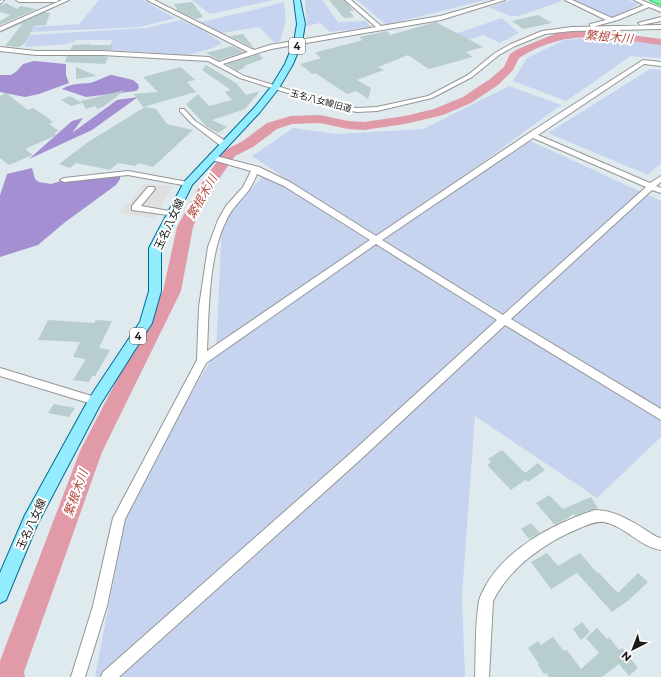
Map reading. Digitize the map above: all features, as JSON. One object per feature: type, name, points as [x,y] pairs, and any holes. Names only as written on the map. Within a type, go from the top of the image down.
[{"type":"highway","points":[[651,2],[661,3]]},
{"type":"main road","name":"玉名八女線","points":[[0,594],[30,520],[96,401],[146,323],[155,291],[155,248],[188,184],[216,158],[224,144],[257,110],[275,88],[289,64],[298,42],[301,24],[297,0]]},
{"type":"street","points":[[19,0],[56,0]]},
{"type":"street","points":[[0,29],[66,0]]},
{"type":"street","points":[[150,0],[252,52]]},
{"type":"street","points":[[348,0],[381,29]]},
{"type":"street","points":[[218,64],[252,52],[298,42],[441,18],[502,0]]},
{"type":"street","points":[[568,0],[611,20]]},
{"type":"street","points":[[637,0],[651,2],[661,10]]},
{"type":"street","points":[[544,32],[556,28],[589,25],[611,20],[634,12],[651,2]]},
{"type":"street","points":[[595,29],[661,19]]},
{"type":"street","name":"玉名八女線旧道","points":[[0,49],[36,53],[102,52],[209,59],[242,77],[338,107],[357,110],[377,109],[416,101],[430,96],[470,76],[497,54],[513,45],[544,32],[572,29],[661,27]]},
{"type":"street","points":[[202,360],[376,240],[643,62],[661,64]]},
{"type":"street","points":[[182,110],[192,122],[224,144]]},
{"type":"street","points":[[532,135],[661,192]]},
{"type":"street","points":[[216,158],[252,168],[287,184],[504,320],[661,415]]},
{"type":"street","points":[[78,677],[100,606],[119,518],[202,360],[204,308],[212,247],[222,220],[229,208],[246,188],[252,168]]},
{"type":"street","points":[[64,180],[128,173],[188,184]]},
{"type":"street","points":[[108,677],[356,456],[661,178]]},
{"type":"street","points":[[151,189],[135,208],[172,214]]},
{"type":"street","points":[[0,372],[96,401]]},
{"type":"street","points":[[482,677],[486,600],[490,589],[515,563],[542,540],[574,524],[597,516],[618,522],[655,543],[661,544]]},
{"type":"shaded area","points":[[99,0],[143,0],[175,18],[140,27],[30,32],[33,27],[79,24]]},
{"type":"shaded area","points":[[192,0],[274,0],[210,14]]},
{"type":"shaded area","points":[[305,0],[322,0],[338,22],[366,21],[371,27],[330,32],[320,23],[307,26]]},
{"type":"shaded area","points":[[357,0],[486,0],[386,25]]},
{"type":"shaded area","points":[[511,0],[562,1],[519,16],[510,16],[489,7]]},
{"type":"shaded area","points":[[574,0],[629,0],[638,4],[616,19]]},
{"type":"shaded area","points":[[284,2],[286,21],[280,41],[275,43],[259,27],[221,33],[200,22],[245,12]]},
{"type":"shaded area","points":[[502,18],[519,33],[500,43],[483,35],[468,40],[455,34]]},
{"type":"shaded area","points":[[181,20],[201,29],[222,43],[213,48],[188,55],[109,50],[112,40],[76,40],[74,43],[69,42],[69,44],[25,47],[29,35],[146,28]]},
{"type":"shaded area","points":[[590,38],[661,43],[661,58],[631,56],[566,101],[513,81],[527,58],[564,40]]},
{"type":"shaded area","points":[[34,61],[66,64],[66,75],[69,83],[39,94],[25,97],[0,92],[0,75],[11,75],[23,64]]},
{"type":"shaded area","points":[[650,69],[661,70],[661,163],[648,175],[548,133]]},
{"type":"shaded area","points":[[112,75],[133,80],[138,84],[139,88],[136,91],[86,97],[62,89],[72,85],[90,83]]},
{"type":"shaded area","points":[[509,86],[561,105],[388,231],[526,139],[661,201],[661,437],[597,498],[475,416],[462,596],[465,677],[95,677],[129,500],[216,351],[222,220],[265,174],[368,234],[252,156],[293,128],[337,134],[423,129]]},
{"type":"shaded area","points":[[138,97],[92,130],[29,159],[72,121],[83,118],[72,133],[117,100]]},
{"type":"shaded area","points":[[32,168],[35,179],[39,182],[51,184],[64,180],[120,175],[120,179],[116,185],[64,223],[38,245],[0,257],[0,195],[7,174]]},
{"type":"shaded area","points":[[144,184],[173,186],[155,218],[118,213],[132,201]]},
{"type":"building","points":[[329,0],[344,0],[354,11],[349,11],[354,17],[344,18]]},
{"type":"building","points":[[192,2],[203,17],[196,19],[178,11],[174,4]]},
{"type":"building","points":[[6,3],[17,9],[21,6],[37,9],[0,25],[0,21],[10,15],[0,12],[0,6]]},
{"type":"building","points":[[45,12],[50,13],[46,25],[34,26],[25,43],[20,47],[5,46],[23,23],[0,32]]},
{"type":"building","points":[[538,15],[552,23],[523,29],[512,21]]},
{"type":"building","points":[[436,22],[483,47],[466,52],[473,57],[429,69],[408,55],[378,67],[384,70],[357,80],[371,88],[368,99],[356,91],[348,94],[344,92],[315,73],[312,74],[300,64],[321,58],[315,53],[317,52],[363,40],[359,37],[387,31],[390,35]]},
{"type":"building","points":[[243,34],[254,48],[230,36]]},
{"type":"building","points":[[91,44],[90,45],[113,45],[111,50],[70,50],[73,45]]},
{"type":"building","points":[[232,46],[244,52],[219,60],[206,53]]},
{"type":"building","points":[[259,54],[263,59],[244,66],[244,68],[237,71],[227,64]]},
{"type":"building","points":[[67,56],[108,57],[105,64],[65,62]]},
{"type":"building","points":[[206,65],[236,83],[246,95],[260,91],[245,109],[212,120],[227,127],[218,133],[206,126],[186,104],[198,94],[209,106],[232,100],[225,92],[231,90],[202,70]]},
{"type":"building","points":[[76,67],[97,76],[76,79]]},
{"type":"building","points":[[181,67],[195,80],[187,82],[196,92],[143,107],[134,94],[158,92],[143,77]]},
{"type":"building","points":[[125,90],[103,107],[97,109],[95,106],[86,109],[81,101]]},
{"type":"building","points":[[6,93],[28,110],[33,108],[44,115],[53,122],[49,124],[59,131],[54,133],[57,135],[25,149],[33,155],[9,165],[0,158],[0,96]]},
{"type":"building","points":[[70,96],[82,103],[71,106],[61,100]]},
{"type":"building","points":[[145,107],[156,109],[167,124],[193,130],[153,167],[139,163],[135,166],[118,163],[110,170],[76,163],[70,168],[59,164],[88,142]]},
{"type":"building","points":[[48,320],[94,323],[96,320],[112,321],[99,348],[110,350],[95,376],[92,376],[89,382],[73,380],[86,359],[73,357],[80,342],[38,340]]},
{"type":"building","points":[[54,404],[75,408],[69,417],[48,413]]},
{"type":"building","points":[[502,450],[525,473],[538,463],[545,470],[528,482],[525,480],[511,490],[487,465],[491,462],[488,459]]},
{"type":"building","points":[[549,495],[563,509],[591,497],[598,508],[575,516],[574,514],[555,525],[536,503]]},
{"type":"building","points":[[531,523],[540,533],[529,539],[521,529]]},
{"type":"building","points":[[547,553],[558,566],[580,553],[597,573],[598,572],[618,593],[638,573],[648,582],[629,600],[612,612],[577,573],[551,589],[531,562]]},
{"type":"building","points":[[582,622],[590,632],[581,640],[573,629]]},
{"type":"building","points":[[597,628],[607,639],[609,637],[619,650],[622,648],[638,668],[629,676],[619,664],[602,677],[549,677],[546,673],[544,674],[528,648],[538,641],[541,645],[553,637],[564,651],[567,650],[581,669],[599,653],[586,638]]},
{"type":"waterway","name":"繁根木川","points":[[11,677],[10,672],[91,451],[172,291],[185,227],[204,190],[230,153],[248,144],[272,126],[291,120],[320,119],[348,125],[364,126],[405,120],[438,112],[467,100],[494,82],[509,68],[514,56],[557,36],[595,33],[661,42]]},
{"type":"railway","points":[[0,3],[3,0]]}]
